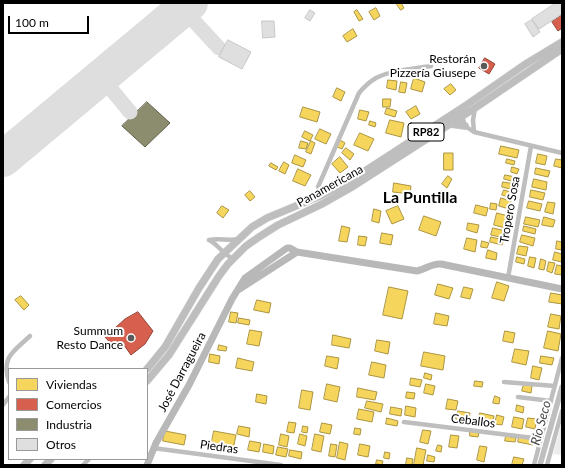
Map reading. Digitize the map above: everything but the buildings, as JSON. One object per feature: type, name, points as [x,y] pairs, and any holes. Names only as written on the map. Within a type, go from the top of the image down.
[{"type":"main road","name":"Panamericana","points":[[148,368],[166,347],[208,273],[224,253],[252,227],[267,218],[320,196],[348,182],[465,106],[524,65],[562,42]]},
{"type":"main road","name":"Panamericana","points":[[148,380],[169,355],[216,281],[246,246],[268,231],[336,197],[451,124],[562,49]]},
{"type":"main road","points":[[451,124],[461,124],[465,126]]},
{"type":"street","points":[[320,196],[318,187],[359,93],[367,84],[376,78],[404,70],[431,66]]},
{"type":"street","points":[[465,106],[462,116],[465,126],[474,132],[562,152]]},
{"type":"street","points":[[474,108],[474,132]]},
{"type":"street","name":"Tropero Sosa","points":[[508,278],[532,146]]},
{"type":"street","points":[[234,259],[224,253],[217,245],[209,240],[233,240],[239,238]]},
{"type":"street","name":"José Darragueira","points":[[147,465],[153,448],[189,385],[237,290],[245,278],[284,249],[290,248],[297,252],[418,271],[431,265],[441,264],[562,289]]},
{"type":"street","points":[[8,377],[6,368],[8,359],[30,336]]},
{"type":"street","points":[[534,465],[562,358]]},
{"type":"street","points":[[504,382],[555,386]]},
{"type":"street","points":[[518,397],[551,401]]},
{"type":"street","points":[[547,465],[562,411]]},
{"type":"street","name":"Ceballos","points":[[404,422],[541,439]]},
{"type":"street","name":"Piedras","points":[[153,448],[282,465]]},
{"type":"shaded area","points":[[562,421],[562,455],[553,454]]},
{"type":"waterway","name":"Río Seco","points":[[540,465],[562,387]]},
{"type":"taxiway","points":[[194,21],[192,12],[196,3]]},
{"type":"taxiway","points":[[172,18],[189,19],[194,21],[219,48]]},
{"type":"taxiway","points":[[106,83],[106,75],[109,70]]},
{"type":"taxiway","points":[[91,85],[101,82],[106,83],[130,112]]},
{"type":"runway","points":[[3,159],[190,3]]},
{"type":"place","name":"Restorán Pizzería Giusepe","points":[[484,66]]},
{"type":"place","name":"Summum Resto Dance","points":[[131,338]]},
{"type":"district","name":"La Puntilla","points":[[420,198]]}]
